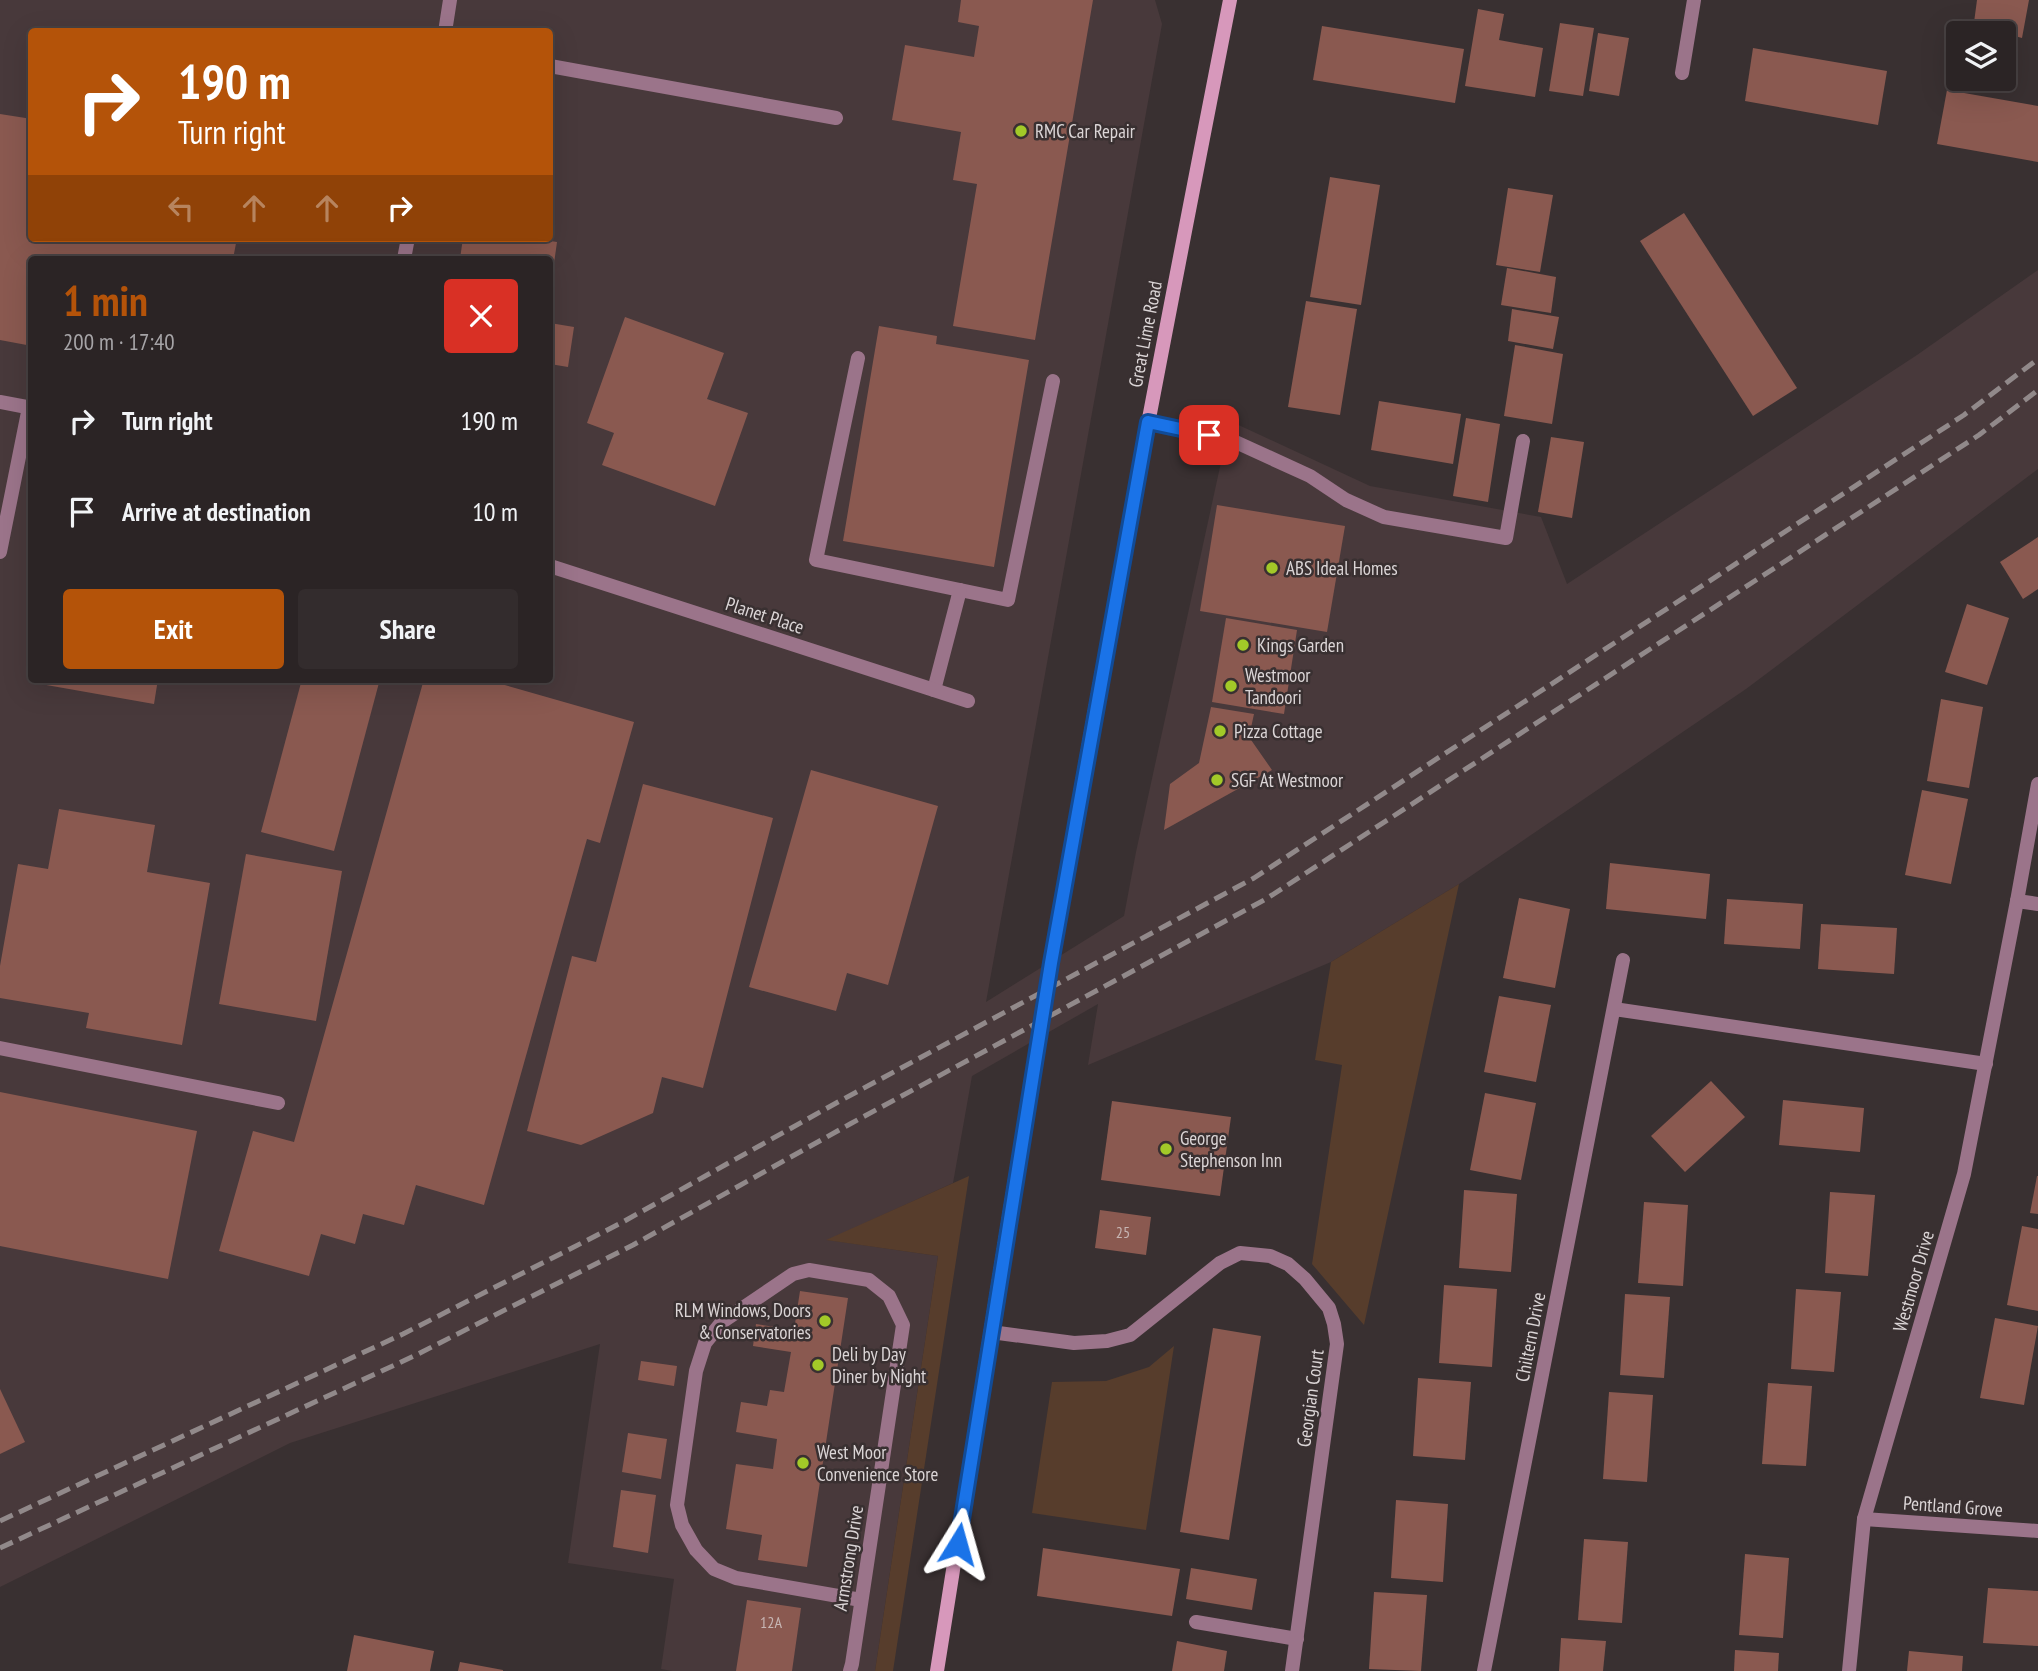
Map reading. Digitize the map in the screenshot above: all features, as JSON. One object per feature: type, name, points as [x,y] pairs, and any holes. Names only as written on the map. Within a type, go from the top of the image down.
[{"type":"main road","name":"Great Lime Road","points":[[937,1671],[1057,923],[1148,422],[1230,0]]},
{"type":"street","points":[[446,28],[450,0]]},
{"type":"street","points":[[1682,73],[1694,0]]},
{"type":"street","points":[[553,66],[836,118]]},
{"type":"street","points":[[858,358],[816,560],[1008,600],[1053,382]]},
{"type":"street","points":[[0,402],[28,407]]},
{"type":"street","points":[[0,552],[28,417]]},
{"type":"street","points":[[1148,422],[1229,439],[1310,477],[1346,500],[1384,517],[1506,538],[1523,441]]},
{"type":"street","name":"Planet Place","points":[[553,567],[968,701]]},
{"type":"street","points":[[934,690],[960,590]]},
{"type":"street","name":"Westmoor Drive","points":[[1849,1671],[1864,1519],[1964,1174],[2038,784]]},
{"type":"street","points":[[2017,901],[2038,904]]},
{"type":"street","name":"Chiltern Drive","points":[[1485,1671],[1623,960]]},
{"type":"street","points":[[1614,1009],[1986,1064]]},
{"type":"street","points":[[0,1048],[278,1103]]},
{"type":"street","name":"Georgian Court","points":[[991,1332],[1074,1342],[1107,1340],[1130,1335],[1220,1263],[1240,1253],[1270,1256],[1288,1264],[1305,1279],[1329,1308],[1337,1344],[1292,1671]]},
{"type":"street","name":"Armstrong Drive","points":[[850,1671],[861,1600],[903,1325],[889,1296],[869,1280],[809,1270],[793,1274],[722,1322],[705,1343],[696,1371],[677,1505],[682,1525],[696,1550],[714,1569],[736,1578],[861,1600]]},
{"type":"street","name":"Pentland Grove","points":[[1864,1519],[2038,1531]]},
{"type":"street","points":[[1196,1622],[1297,1639]]},
{"type":"shaded area","points":[[0,0],[1155,0],[1162,24],[986,1002],[1124,916],[1230,421],[1370,486],[1541,517],[1567,584],[1917,355],[2038,270],[2038,469],[1746,689],[1459,884],[1331,962],[1088,1065],[1098,1004],[972,1076],[953,1183],[828,1240],[938,1256],[875,1671],[661,1669],[674,1579],[568,1563],[600,1344],[290,1443],[0,1587]]},
{"type":"shaded area","points":[[1459,884],[1364,1325],[1312,1264],[1342,1065],[1315,1060],[1331,962]]},
{"type":"shaded area","points":[[969,1176],[893,1671],[875,1671],[938,1256],[826,1240]]},
{"type":"shaded area","points":[[1174,1346],[1146,1530],[1032,1513],[1052,1382],[1106,1381],[1149,1367]]},
{"type":"building","points":[[961,0],[1093,0],[1035,340],[953,326],[977,184],[953,180],[961,132],[892,120],[905,45],[974,57],[979,26],[958,22]]},
{"type":"building","points":[[1977,0],[2029,0],[2022,38],[2016,36],[2016,21],[1974,21]]},
{"type":"building","points":[[1478,9],[1504,14],[1499,40],[1543,48],[1535,97],[1465,86]]},
{"type":"building","points":[[1560,23],[1594,28],[1583,96],[1549,91]]},
{"type":"building","points":[[1322,26],[1464,49],[1455,103],[1313,80]]},
{"type":"building","points":[[1598,33],[1629,38],[1619,96],[1589,91]]},
{"type":"building","points":[[1753,48],[1887,71],[1878,125],[1745,101]]},
{"type":"building","points":[[1947,91],[2038,106],[2038,162],[1937,144]]},
{"type":"building","points":[[0,114],[28,118],[28,242],[236,242],[234,256],[28,256],[28,345],[0,340]]},
{"type":"building","points":[[1330,177],[1380,185],[1361,305],[1310,297]]},
{"type":"building","points":[[1508,188],[1553,195],[1540,272],[1496,265]]},
{"type":"building","points":[[1684,213],[1797,388],[1753,416],[1640,241]]},
{"type":"building","points":[[462,242],[557,242],[553,271],[553,256],[460,256]]},
{"type":"building","points":[[1507,268],[1556,277],[1551,313],[1501,305]]},
{"type":"building","points":[[1306,301],[1357,309],[1340,415],[1288,407]]},
{"type":"building","points":[[1512,309],[1559,317],[1553,349],[1508,341]]},
{"type":"building","points":[[625,317],[724,353],[707,399],[748,413],[715,506],[602,465],[614,433],[587,423]]},
{"type":"building","points":[[553,324],[574,327],[568,367],[553,364]]},
{"type":"building","points":[[879,326],[937,336],[936,344],[1029,360],[994,567],[843,541]]},
{"type":"building","points":[[1515,345],[1563,354],[1552,424],[1504,416]]},
{"type":"building","points":[[1379,401],[1461,414],[1453,464],[1371,450]]},
{"type":"building","points":[[1466,418],[1500,424],[1488,502],[1453,496]]},
{"type":"building","points":[[1551,437],[1584,442],[1572,518],[1538,512]]},
{"type":"building","name":"ABS Ideal Homes","points":[[1217,505],[1345,526],[1327,632],[1200,611]]},
{"type":"building","points":[[2038,537],[2038,589],[2023,599],[2000,562]]},
{"type":"building","points":[[1967,604],[2009,618],[1987,685],[1945,672]]},
{"type":"building","points":[[1226,618],[1297,630],[1284,714],[1212,702]]},
{"type":"building","points":[[35,683],[157,683],[154,704]]},
{"type":"building","points":[[301,683],[379,683],[334,851],[261,832]]},
{"type":"building","points":[[423,683],[498,683],[634,722],[600,843],[587,839],[484,1205],[416,1185],[404,1225],[363,1214],[355,1244],[321,1234],[309,1276],[219,1251],[253,1131],[294,1142]]},
{"type":"building","points":[[1941,699],[1983,707],[1969,788],[1927,781]]},
{"type":"building","points":[[1211,707],[1254,714],[1249,737],[1272,770],[1164,830],[1170,784],[1199,763]]},
{"type":"building","points":[[811,770],[938,806],[888,985],[847,973],[836,1011],[749,987]]},
{"type":"building","points":[[643,784],[773,818],[703,1088],[662,1077],[653,1113],[581,1145],[527,1131],[572,956],[596,962]]},
{"type":"building","points":[[1922,790],[1968,799],[1951,884],[1905,875]]},
{"type":"building","points":[[59,809],[155,825],[147,872],[210,883],[182,1045],[86,1028],[89,1013],[0,998],[0,966],[18,864],[48,869]]},
{"type":"building","points":[[246,854],[342,871],[316,1021],[219,1004]]},
{"type":"building","points":[[1610,863],[1710,874],[1706,919],[1606,909]]},
{"type":"building","points":[[1519,898],[1570,909],[1555,988],[1503,978]]},
{"type":"building","points":[[1727,899],[1803,904],[1800,949],[1724,944]]},
{"type":"building","points":[[1821,924],[1897,928],[1894,974],[1818,969]]},
{"type":"building","points":[[1499,996],[1551,1005],[1536,1082],[1484,1072]]},
{"type":"building","points":[[1711,1081],[1745,1117],[1685,1172],[1651,1136]]},
{"type":"building","points":[[0,1092],[197,1131],[168,1279],[0,1246]]},
{"type":"building","points":[[1485,1093],[1536,1103],[1521,1180],[1470,1170]]},
{"type":"building","points":[[1783,1100],[1864,1108],[1860,1152],[1779,1145]]},
{"type":"building","name":"George Stephenson Inn","points":[[1112,1101],[1231,1117],[1220,1196],[1101,1180]]},
{"type":"building","points":[[2038,1176],[2038,1214],[2030,1213]]},
{"type":"building","points":[[1464,1190],[1517,1194],[1511,1272],[1459,1268]]},
{"type":"building","points":[[1830,1192],[1875,1195],[1868,1276],[1825,1273]]},
{"type":"building","points":[[1644,1202],[1688,1205],[1683,1286],[1638,1283]]},
{"type":"building","points":[[1100,1210],[1151,1217],[1146,1255],[1095,1248]]},
{"type":"building","points":[[2022,1226],[2038,1229],[2038,1311],[2007,1305]]},
{"type":"building","points":[[1444,1285],[1497,1289],[1492,1367],[1439,1363]]},
{"type":"building","points":[[1796,1289],[1841,1292],[1834,1372],[1791,1369]]},
{"type":"building","points":[[800,1291],[848,1298],[807,1567],[758,1560],[762,1535],[726,1529],[736,1464],[773,1469],[777,1439],[736,1432],[741,1402],[767,1406],[770,1390],[784,1392],[791,1352],[753,1346],[756,1324],[794,1330]]},
{"type":"building","points":[[1625,1294],[1670,1297],[1664,1378],[1620,1375]]},
{"type":"building","points":[[1995,1318],[2038,1326],[2024,1405],[1980,1398]]},
{"type":"building","points":[[1213,1328],[1261,1336],[1229,1540],[1180,1532]]},
{"type":"building","points":[[641,1361],[677,1366],[674,1386],[638,1380]]},
{"type":"building","points":[[1418,1378],[1471,1382],[1465,1460],[1413,1456]]},
{"type":"building","points":[[1768,1383],[1812,1386],[1806,1466],[1762,1464]]},
{"type":"building","points":[[0,1389],[25,1442],[0,1454]]},
{"type":"building","points":[[1609,1392],[1653,1395],[1647,1482],[1603,1479]]},
{"type":"building","points":[[628,1433],[667,1439],[661,1479],[622,1472]]},
{"type":"building","points":[[621,1490],[656,1495],[648,1553],[613,1547]]},
{"type":"building","points":[[1396,1500],[1448,1504],[1443,1582],[1391,1578]]},
{"type":"building","points":[[1584,1539],[1628,1542],[1622,1623],[1578,1620]]},
{"type":"building","points":[[1043,1548],[1180,1569],[1172,1616],[1037,1596]]},
{"type":"building","points":[[1745,1554],[1789,1558],[1783,1638],[1739,1635]]},
{"type":"building","points":[[1191,1568],[1257,1579],[1252,1610],[1186,1599]]},
{"type":"building","points":[[1988,1588],[2038,1591],[2038,1646],[1983,1643]]},
{"type":"building","points":[[1374,1592],[1427,1595],[1421,1671],[1369,1669]]},
{"type":"building","points":[[747,1600],[801,1608],[792,1671],[736,1671]]},
{"type":"building","points":[[354,1635],[434,1651],[430,1671],[347,1671]]},
{"type":"building","points":[[1561,1638],[1606,1641],[1603,1671],[1559,1671]]},
{"type":"building","points":[[1177,1641],[1227,1651],[1224,1671],[1172,1671]]},
{"type":"building","points":[[1735,1650],[1779,1653],[1778,1671],[1734,1671]]},
{"type":"building","points":[[1909,1651],[1963,1656],[1962,1671],[1907,1671]]},
{"type":"building","points":[[460,1662],[503,1670],[503,1671],[458,1671]]},
{"type":"railway","points":[[0,1521],[403,1334],[621,1223],[838,1102],[1254,878],[1964,415],[2038,359]]},
{"type":"railway","points":[[0,1548],[414,1356],[633,1245],[1266,899],[1979,435],[2038,390]]},
{"type":"place","name":"RMC Car Repair","points":[[1021,131]]},
{"type":"place","name":"ABS Ideal Homes","points":[[1272,568]]},
{"type":"place","name":"Kings Garden","points":[[1243,645]]},
{"type":"place","name":"Westmoor Tandoori","points":[[1231,686]]},
{"type":"place","name":"Pizza Cottage","points":[[1220,731]]},
{"type":"place","name":"SGF At Westmoor","points":[[1217,780]]},
{"type":"place","name":"George Stephenson Inn","points":[[1166,1149]]},
{"type":"place","name":"RLM Windows, Doors & Conservatories","points":[[825,1321]]},
{"type":"place","name":"Deli by Day Diner by Night","points":[[818,1365]]},
{"type":"place","name":"West Moor Convenience Store","points":[[803,1463]]},
{"type":"route","points":[[958,1544],[1051,963],[1148,422],[1209,435]]}]
